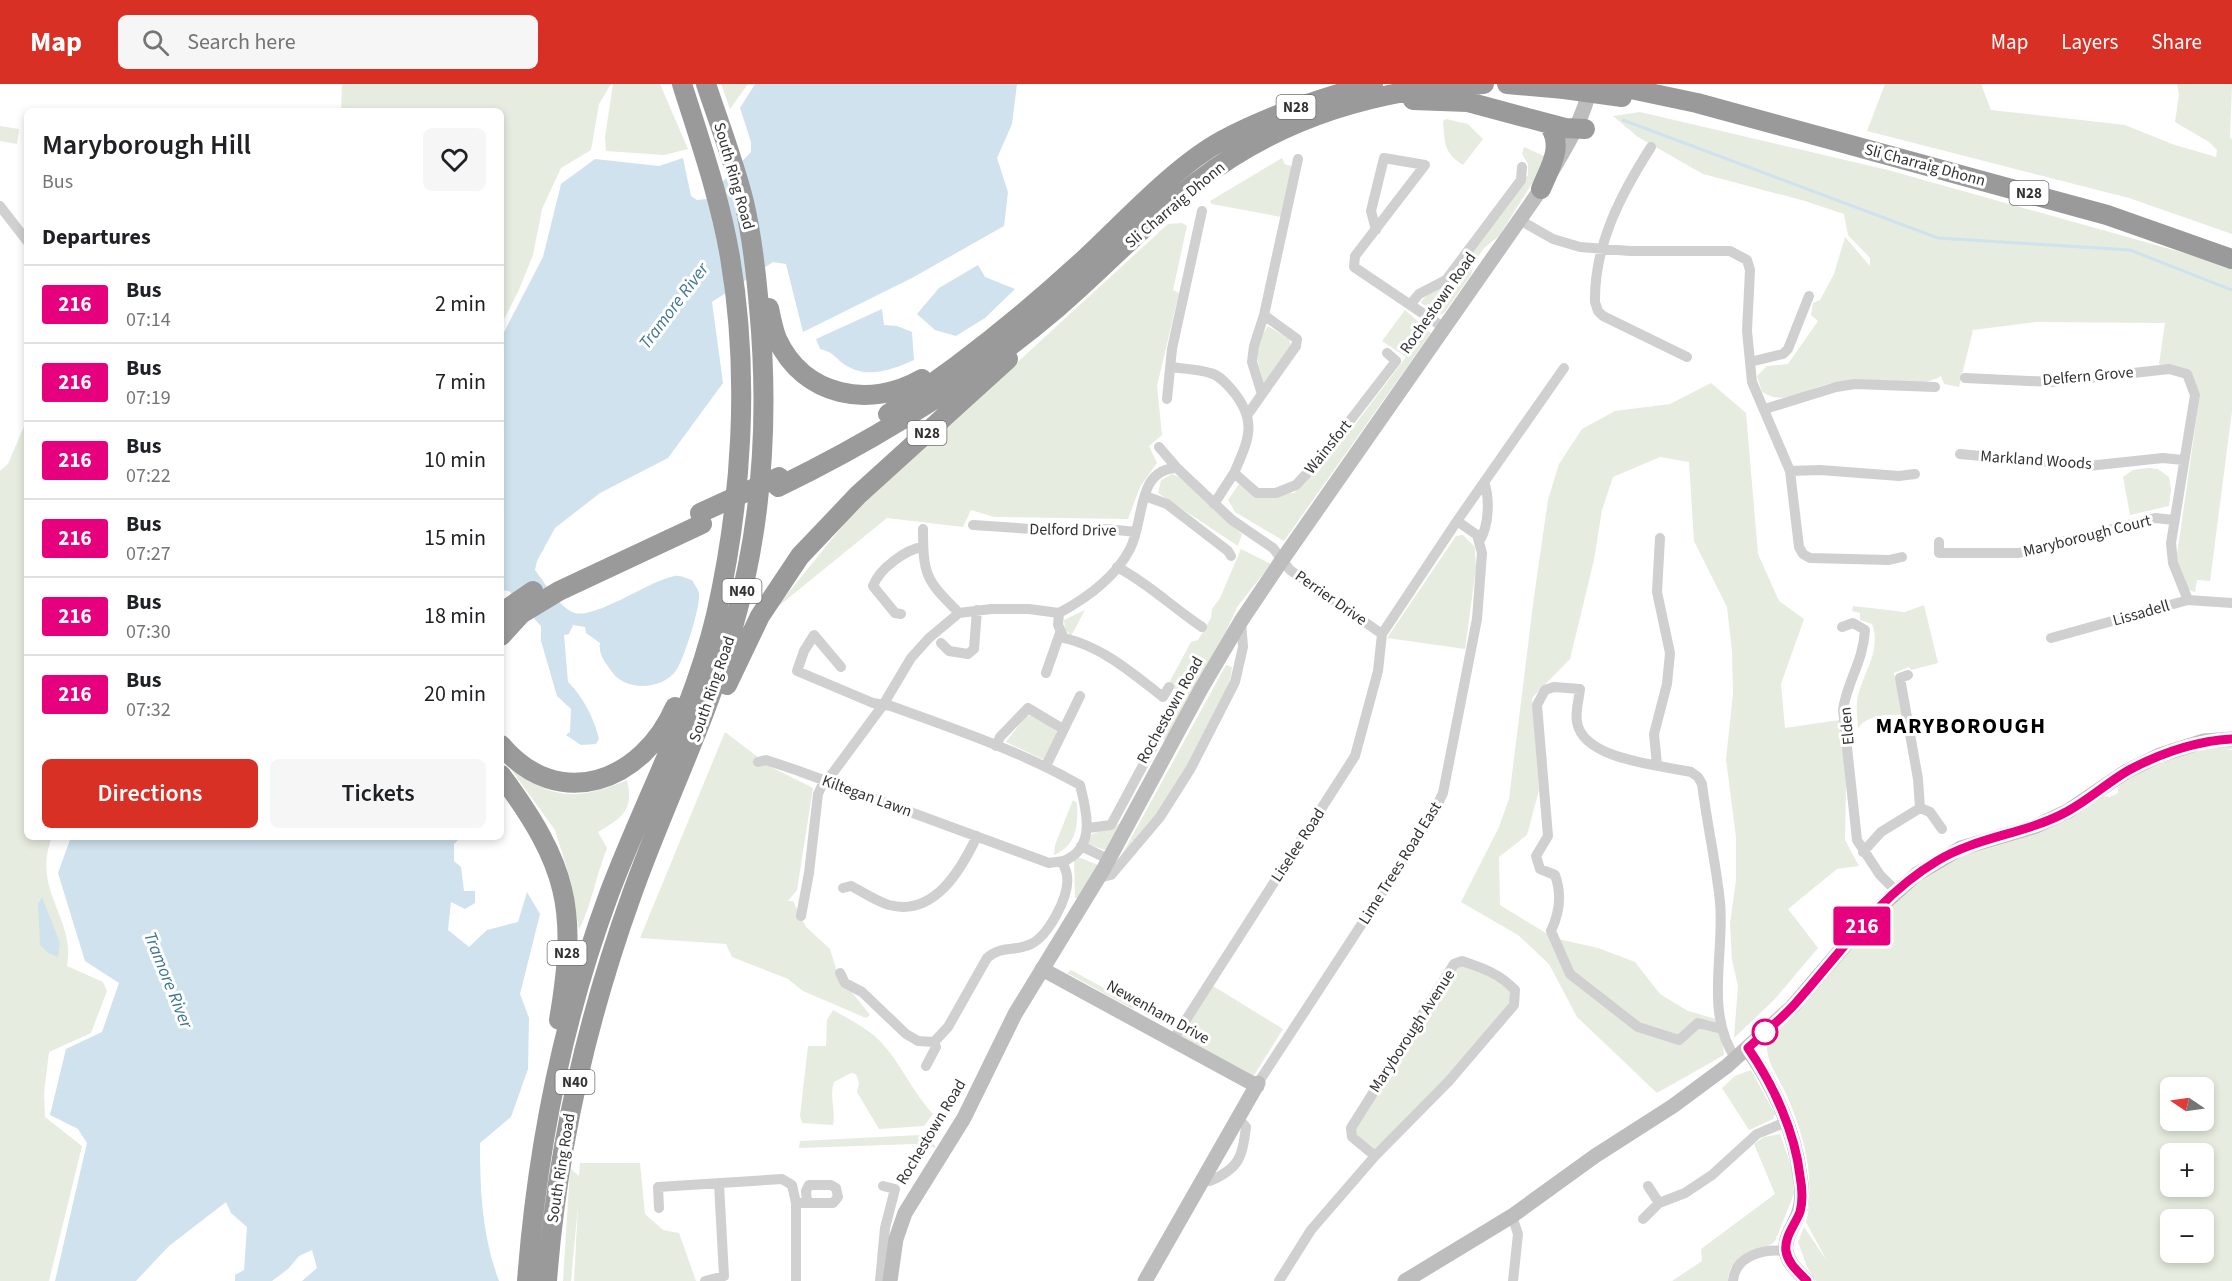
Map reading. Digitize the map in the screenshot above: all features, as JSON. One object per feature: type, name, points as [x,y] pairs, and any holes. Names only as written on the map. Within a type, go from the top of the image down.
[{"type":"highway","name":"South Ring Road","points":[[526,1281],[542,1147],[555,1078],[592,944],[630,840],[699,672],[724,575],[736,483],[741,400],[735,295],[730,258],[714,186],[682,84]]},
{"type":"highway","name":"South Ring Road","points":[[547,1281],[558,1178],[574,1087],[593,1012],[633,890],[711,700],[734,624],[751,550],[762,465],[765,369],[759,272],[734,166],[706,84]]},
{"type":"highway","points":[[1222,140],[1287,101],[1329,84]]},
{"type":"highway","name":"Sli Charraig Dhonn","points":[[992,338],[1059,282],[1185,167],[1222,140],[1291,109],[1372,84]]},
{"type":"highway","name":"Sli Charraig Dhonn","points":[[1055,310],[1197,182],[1254,143],[1339,108],[1403,92],[1450,85],[1484,84]]},
{"type":"highway","name":"Sli Charraig Dhonn","points":[[1507,84],[1564,89],[1618,89],[1755,127],[1824,138],[2108,215],[2232,259]]},
{"type":"highway","points":[[1339,108],[1413,100],[1468,102],[1548,124],[1580,129]]},
{"type":"highway","points":[[1541,189],[1556,152],[1557,141],[1548,124]]},
{"type":"highway","points":[[759,272],[781,346],[790,362],[809,379],[831,392],[856,396],[882,395],[910,386],[992,338]]},
{"type":"highway","name":"N28","points":[[504,628],[511,611],[554,587],[778,482],[851,451],[918,411],[1055,310]]},
{"type":"highway","name":"N28","points":[[633,890],[693,768],[743,647],[779,583],[826,525],[1012,355],[1055,310]]},
{"type":"highway","name":"N28","points":[[778,482],[866,429],[942,378],[992,338]]},
{"type":"highway","points":[[504,748],[516,762],[533,773],[576,784],[611,776],[642,757],[657,740],[672,714],[724,575]]},
{"type":"highway","name":"N28","points":[[504,779],[544,837],[556,864],[567,912],[566,980],[549,1074],[542,1147]]},
{"type":"street","name":"Rochestown Road","points":[[1580,129],[1591,84]]},
{"type":"street","name":"Rochestown Road","points":[[890,1281],[896,1239],[905,1213],[964,1118],[1015,1014],[1098,878],[1241,621],[1518,219],[1563,165],[1580,129],[1595,106],[1599,84]]},
{"type":"street","points":[[1651,147],[1620,202],[1600,249],[1595,289],[1598,311],[1687,357]]},
{"type":"street","points":[[1376,230],[1371,211],[1384,158],[1425,165],[1376,230],[1355,256],[1354,267],[1443,327]]},
{"type":"street","points":[[1262,394],[1252,362],[1298,159]]},
{"type":"street","points":[[1410,305],[1419,294],[1446,279],[1521,180],[1522,167]]},
{"type":"street","points":[[0,206],[24,237]]},
{"type":"street","points":[[1167,399],[1172,349],[1202,211]]},
{"type":"street","points":[[1518,219],[1553,239],[1580,247],[1630,251],[1714,250],[1741,254],[1747,260],[1750,270],[1747,331],[1752,382],[1790,471],[1799,547],[1803,554],[1810,558],[1889,560],[1902,557]]},
{"type":"street","points":[[1750,362],[1783,354],[1788,349],[1809,296]]},
{"type":"street","points":[[1214,504],[1234,473],[1247,444],[1248,414],[1296,346],[1297,339],[1264,315]]},
{"type":"street","name":"Wainsfort","points":[[1234,473],[1257,493],[1276,493],[1296,485],[1322,457],[1396,361],[1387,353]]},
{"type":"street","points":[[1172,367],[1212,373],[1224,382],[1248,414]]},
{"type":"street","points":[[1382,634],[1457,520],[1564,368]]},
{"type":"street","name":"Delfern Grove","points":[[1965,378],[2053,382],[2169,369],[2187,374],[2195,395],[2183,460]]},
{"type":"street","points":[[1765,410],[1836,387],[1855,384],[1935,387]]},
{"type":"street","name":"Perrier Drive","points":[[1159,447],[1177,468],[1232,520],[1273,548],[1290,570],[1382,634]]},
{"type":"street","name":"Markland Woods","points":[[1960,454],[2088,466],[2163,458],[2183,460]]},
{"type":"street","points":[[2183,460],[2171,543],[2173,563],[2188,600]]},
{"type":"street","name":"Delford Drive","points":[[1059,614],[1088,597],[1117,567],[1130,549],[1152,477],[1164,469],[1177,468]]},
{"type":"street","points":[[1790,471],[1820,470],[1899,476],[1915,474]]},
{"type":"street","name":"Lime Trees Road East","points":[[1258,1084],[1438,807],[1443,793],[1477,619],[1482,553],[1480,540],[1484,534],[1489,495],[1484,482]]},
{"type":"street","points":[[1145,496],[1167,504],[1231,556]]},
{"type":"street","name":"Maryborough Court","points":[[1939,542],[1939,553],[2019,553],[2155,518],[2174,520]]},
{"type":"street","points":[[1457,520],[1480,540]]},
{"type":"street","name":"Delford Drive","points":[[973,525],[1077,532],[1107,529],[1136,532]]},
{"type":"street","points":[[923,529],[924,566],[928,580],[959,613]]},
{"type":"street","points":[[1657,765],[1654,734],[1667,684],[1670,653],[1657,592],[1660,538]]},
{"type":"street","points":[[901,614],[896,613],[873,586],[876,580],[907,551],[923,547]]},
{"type":"street","points":[[1117,567],[1144,581],[1170,606],[1202,627]]},
{"type":"street","name":"Lissadell","points":[[2051,638],[2188,600],[2232,603]]},
{"type":"street","points":[[801,916],[809,873],[818,794],[825,781],[883,705],[911,658],[929,638],[959,613],[977,610],[1029,609],[1059,614],[1060,633],[1046,673]]},
{"type":"street","points":[[941,643],[949,651],[968,654],[974,649],[977,610]]},
{"type":"street","points":[[1098,878],[1111,875],[1160,817],[1191,768],[1235,682],[1243,647],[1241,621]]},
{"type":"street","name":"Elden","points":[[1842,627],[1853,623],[1865,630],[1864,652],[1844,699],[1843,710],[1857,840],[1863,852],[1896,891]]},
{"type":"street","points":[[1060,633],[1064,638],[1079,642],[1110,657],[1163,697],[1169,687]]},
{"type":"street","name":"Liselee Road","points":[[1173,1040],[1355,756],[1378,671],[1382,634]]},
{"type":"street","points":[[841,667],[814,635],[804,651],[797,671],[1047,766],[1080,785],[1088,828],[1081,846],[1063,863],[1068,877],[1067,887],[1056,916],[1046,930],[1031,944],[1019,948],[995,950],[987,958],[948,1027],[934,1042]]},
{"type":"street","points":[[1908,675],[1900,678],[1918,779],[1920,808]]},
{"type":"street","points":[[1722,1029],[1698,1023],[1679,1040],[1638,1027],[1570,974],[1551,931],[1559,912],[1559,886],[1555,875],[1540,869],[1536,856],[1548,836],[1537,705],[1545,690],[1554,687],[1580,689],[1577,722],[1588,743],[1622,758],[1691,772],[1702,784],[1720,904],[1718,971],[1724,1040],[1760,1066],[1786,1122],[1800,1174],[1802,1195],[1801,1210],[1788,1234],[1786,1251],[1792,1266],[1807,1281]]},
{"type":"street","points":[[1047,766],[1080,696]]},
{"type":"street","points":[[996,746],[1000,737],[1028,708],[1064,729]]},
{"type":"street","points":[[1406,1281],[1423,1276],[1512,1216],[1595,1156],[1673,1106],[1742,1053],[1792,1007],[1869,917],[1917,874],[1961,848],[2036,826],[2068,811],[2127,771],[2160,755],[2204,741],[2232,740]]},
{"type":"street","points":[[1088,828],[1111,825],[1156,741]]},
{"type":"street","name":"Kiltegan Lawn","points":[[758,762],[766,760],[1049,863],[1068,860]]},
{"type":"street","points":[[1863,852],[1881,832],[1920,808]]},
{"type":"street","points":[[1920,808],[1930,813],[1942,829]]},
{"type":"street","points":[[843,888],[851,886],[890,905],[920,904],[955,876],[977,836]]},
{"type":"street","points":[[1081,846],[1108,859]]},
{"type":"street","name":"Maryborough Avenue","points":[[1279,1281],[1311,1230],[1375,1156],[1449,1081],[1514,1005],[1515,990],[1506,980],[1488,969],[1462,961],[1454,964],[1352,1128],[1352,1137],[1375,1156]]},
{"type":"street","name":"Newenham Drive","points":[[1042,969],[1258,1084]]},
{"type":"street","points":[[840,973],[845,983],[862,992],[906,1034],[918,1041],[934,1042]]},
{"type":"street","points":[[926,1066],[936,1047],[934,1042]]},
{"type":"street","points":[[1145,1281],[1258,1084]]},
{"type":"street","points":[[1204,1178],[1210,1181],[1222,1176],[1235,1166],[1243,1154],[1246,1127],[1239,1119]]},
{"type":"street","points":[[1643,1219],[1659,1203],[1685,1193],[1712,1174],[1747,1142],[1786,1122]]},
{"type":"street","points":[[659,1208],[658,1187],[782,1179],[792,1185],[801,1202],[796,1281]]},
{"type":"street","points":[[705,1281],[724,1276],[719,1184]]},
{"type":"street","points":[[880,1281],[885,1228],[895,1189],[883,1186]]},
{"type":"street","points":[[1648,1186],[1659,1203]]},
{"type":"street","points":[[1512,1216],[1518,1234],[1513,1281]]},
{"type":"street","points":[[1733,1281],[1736,1269],[1753,1255],[1764,1251],[1786,1251]]},
{"type":"shaded area","points":[[342,84],[611,84],[599,104],[591,150],[561,168],[542,209],[533,255],[504,319],[504,108],[341,108]]},
{"type":"shaded area","points":[[613,84],[660,84],[688,149],[664,155],[606,151],[605,137]]},
{"type":"shaded area","points":[[721,84],[748,84],[730,109]]},
{"type":"shaded area","points":[[1885,84],[1981,84],[1991,110],[2125,125],[2172,144],[2216,157],[2217,150],[2209,142],[2175,122],[2179,94],[2177,84],[2232,84],[2230,138],[2232,139],[2232,234],[2129,198],[1867,131]]},
{"type":"shaded area","points":[[1640,112],[1888,170],[2213,261],[2232,269],[2232,411],[2210,581],[2197,580],[2195,592],[2189,590],[2179,568],[2177,555],[2200,394],[2192,375],[2159,364],[2165,323],[2035,322],[1973,330],[1959,387],[1944,384],[1941,376],[1920,383],[1863,380],[1838,382],[1785,398],[1770,396],[1762,392],[1757,376],[1767,366],[1788,364],[1818,321],[1811,315],[1813,303],[1820,300],[1834,274],[1845,237],[1870,266],[1870,258],[1848,235],[1844,214],[1805,201],[1703,174],[1638,137],[1613,116]]},
{"type":"shaded area","points":[[1446,119],[1468,124],[1483,139],[1463,165],[1452,156],[1446,146],[1443,121]]},
{"type":"shaded area","points":[[0,126],[19,129],[17,144],[0,141]]},
{"type":"shaded area","points":[[1524,147],[1551,159],[1538,174],[1499,236],[1483,249],[1474,263],[1471,275],[1444,313],[1440,315],[1421,303],[1422,300],[1447,281],[1461,265],[1528,175],[1528,164],[1522,154]]},
{"type":"shaded area","points":[[1282,158],[1285,164],[1291,166],[1291,171],[1281,217],[1212,204],[1210,201]]},
{"type":"shaded area","points":[[1182,223],[1187,226],[1173,290],[1179,293],[1157,386],[1162,435],[1149,446],[1157,463],[1140,487],[1128,519],[994,517],[971,510],[963,527],[887,518],[775,609],[854,512],[1168,224]]},
{"type":"shaded area","points":[[1405,310],[1431,333],[1284,541],[1235,512],[1228,500],[1239,484],[1255,495],[1265,498],[1294,493],[1351,430],[1406,357],[1382,341]]},
{"type":"shaded area","points":[[1268,326],[1289,339],[1291,346],[1264,383],[1257,354],[1260,341]]},
{"type":"shaded area","points":[[1711,383],[1746,413],[1758,554],[1779,601],[1804,619],[1781,684],[1785,728],[1847,719],[1845,840],[1859,866],[1837,869],[1788,909],[1818,948],[1774,1000],[1734,1038],[1738,986],[1732,960],[1730,924],[1736,880],[1736,837],[1726,759],[1733,694],[1732,651],[1727,607],[1694,541],[1689,462],[1660,457],[1613,477],[1602,510],[1594,560],[1570,659],[1532,698],[1539,790],[1527,835],[1499,857],[1500,905],[1554,938],[1598,948],[1635,962],[1660,994],[1688,1011],[1720,1020],[1724,1055],[1657,1093],[1577,1017],[1549,964],[1518,935],[1461,902],[1499,827],[1509,799],[1548,500],[1559,464],[1582,429],[1615,411],[1670,404]]},
{"type":"shaded area","points":[[24,426],[24,840],[51,840],[47,856],[47,873],[50,889],[66,933],[67,966],[103,982],[107,991],[91,1033],[49,1052],[44,1093],[45,1117],[82,1146],[49,1281],[0,1281],[0,471],[8,464]]},
{"type":"shaded area","points":[[2158,469],[2169,477],[2171,490],[2169,506],[2130,515],[2123,477],[2133,470]]},
{"type":"shaded area","points":[[1172,474],[1179,477],[1242,534],[1238,546],[1158,493],[1161,480]]},
{"type":"shaded area","points":[[1463,535],[1475,547],[1476,568],[1465,649],[1387,638],[1456,536]]},
{"type":"shaded area","points":[[1241,549],[1271,564],[1237,607],[1221,643],[1165,740],[1154,734],[1163,711],[1177,691],[1170,685],[1170,681],[1191,642],[1198,640],[1211,618],[1212,609],[1220,598]]},
{"type":"shaded area","points":[[1924,605],[1938,663],[1911,670],[1909,667],[1894,673],[1903,715],[1884,715],[1872,718],[1861,724],[1858,729],[1857,700],[1875,643],[1872,624],[1860,620],[1860,613],[1852,611],[1853,606],[1905,612]]},
{"type":"shaded area","points":[[1085,610],[1071,636],[1065,629],[1064,620]]},
{"type":"shaded area","points":[[1226,665],[1232,667],[1226,691],[1199,746],[1168,798],[1118,862]]},
{"type":"shaded area","points":[[1035,715],[1058,733],[1044,760],[1006,742],[1026,716]]},
{"type":"shaded area","points":[[725,732],[771,767],[813,788],[797,890],[788,901],[793,901],[806,927],[830,949],[838,975],[870,1015],[866,1018],[803,991],[788,979],[732,957],[726,944],[640,938]]},
{"type":"shaded area","points":[[2219,745],[2232,746],[2232,749],[2225,750],[2232,750],[2232,1281],[1816,1281],[1807,1267],[1798,1242],[1804,1227],[1827,1261],[1806,1222],[1810,1190],[1807,1158],[1799,1126],[1769,1060],[1768,1036],[1861,934],[1912,884],[1951,861],[2102,796],[2110,797],[2118,793],[2118,788],[2139,771],[2179,755]]},
{"type":"shaded area","points":[[510,768],[540,786],[566,794],[594,791],[627,780],[629,799],[624,812],[614,822],[598,832],[607,848],[579,930],[572,885],[555,830]]},
{"type":"shaded area","points":[[1073,800],[1077,803],[1077,819],[1072,840],[1062,851],[1054,855],[1055,845]]},
{"type":"shaded area","points":[[1120,823],[1105,850],[1087,844],[1086,838],[1090,835]]},
{"type":"shaded area","points":[[1078,857],[1098,865],[1079,898],[1075,898],[1074,860]]},
{"type":"shaded area","points":[[1462,961],[1512,986],[1512,1007],[1375,1156],[1351,1128],[1400,1049]]},
{"type":"shaded area","points":[[1071,970],[1135,1005],[1133,1009],[1067,973]]},
{"type":"shaded area","points":[[1213,986],[1283,1029],[1253,1077],[1180,1037]]},
{"type":"shaded area","points":[[833,1010],[858,1024],[880,1041],[933,1114],[924,1126],[879,1129],[857,1092],[859,1083],[856,1074],[851,1073],[834,1082],[833,1125],[802,1123],[800,1116],[808,1046],[826,1046],[827,1020]]},
{"type":"shaded area","points":[[1751,1070],[1775,1114],[1773,1119],[1749,1130],[1722,1088],[1735,1076]]},
{"type":"shaded area","points":[[1780,1134],[1793,1171],[1794,1194],[1775,1241],[1733,1265],[1728,1281],[1672,1281],[1702,1261],[1701,1249],[1775,1194],[1754,1144],[1764,1137]]},
{"type":"shaded area","points":[[920,1135],[931,1139],[936,1148],[915,1144],[799,1148],[800,1141]]},
{"type":"shaded area","points":[[580,1163],[640,1163],[645,1214],[663,1230],[679,1233],[696,1281],[574,1281],[578,1205],[571,1281],[563,1281],[570,1168],[579,1176]]},
{"type":"water","name":"Tramore River","points":[[755,84],[1017,84],[1012,124],[997,158],[1008,192],[1004,226],[912,278],[803,332],[786,264],[773,262],[712,302],[723,383],[668,458],[600,493],[555,528],[537,561],[535,570],[556,599],[572,612],[593,611],[675,576],[692,580],[699,593],[695,620],[680,663],[671,676],[654,684],[635,685],[618,678],[603,659],[600,643],[586,633],[585,627],[573,625],[569,634],[564,635],[568,682],[587,708],[599,739],[596,744],[581,745],[566,735],[570,732],[571,709],[557,696],[541,641],[541,626],[509,591],[504,590],[504,332],[543,257],[561,184],[595,159],[659,166],[683,158],[691,196],[697,200],[706,199],[751,152],[751,142],[740,108]]},
{"type":"water","points":[[978,265],[985,277],[1015,289],[985,318],[956,336],[935,330],[917,314],[939,288]]},
{"type":"water","points":[[882,309],[884,325],[897,326],[912,332],[914,360],[890,369],[864,372],[847,366],[832,354],[820,349],[816,339]]},
{"type":"water","name":"Tramore River","points":[[70,840],[458,840],[454,844],[454,861],[461,867],[464,891],[475,891],[475,903],[465,909],[451,902],[448,930],[469,947],[487,930],[518,922],[527,892],[540,914],[520,994],[529,1018],[528,1069],[511,1117],[480,1143],[483,1213],[493,1264],[499,1281],[302,1281],[317,1268],[312,1250],[299,1256],[288,1269],[272,1281],[235,1281],[235,1275],[244,1270],[247,1227],[231,1213],[226,1202],[169,1246],[136,1281],[55,1281],[87,1143],[78,1129],[50,1115],[66,1049],[102,1032],[119,983],[85,961],[58,873]]},
{"type":"water","points":[[42,897],[60,943],[58,957],[48,953],[40,945],[38,904]]},
{"type":"waterway","points":[[1623,120],[1938,238],[2130,250],[2232,290]]},
{"type":"bus line","name":"216","points":[[1807,1281],[1792,1266],[1786,1251],[1788,1234],[1801,1210],[1802,1195],[1796,1154],[1776,1098],[1748,1048],[1792,1007],[1869,917],[1896,891],[1938,860],[1961,848],[2036,826],[2068,811],[2127,771],[2160,755],[2204,741],[2232,739]]},
{"type":"district","name":"MARYBOROUGH","points":[[1961,726]]}]
